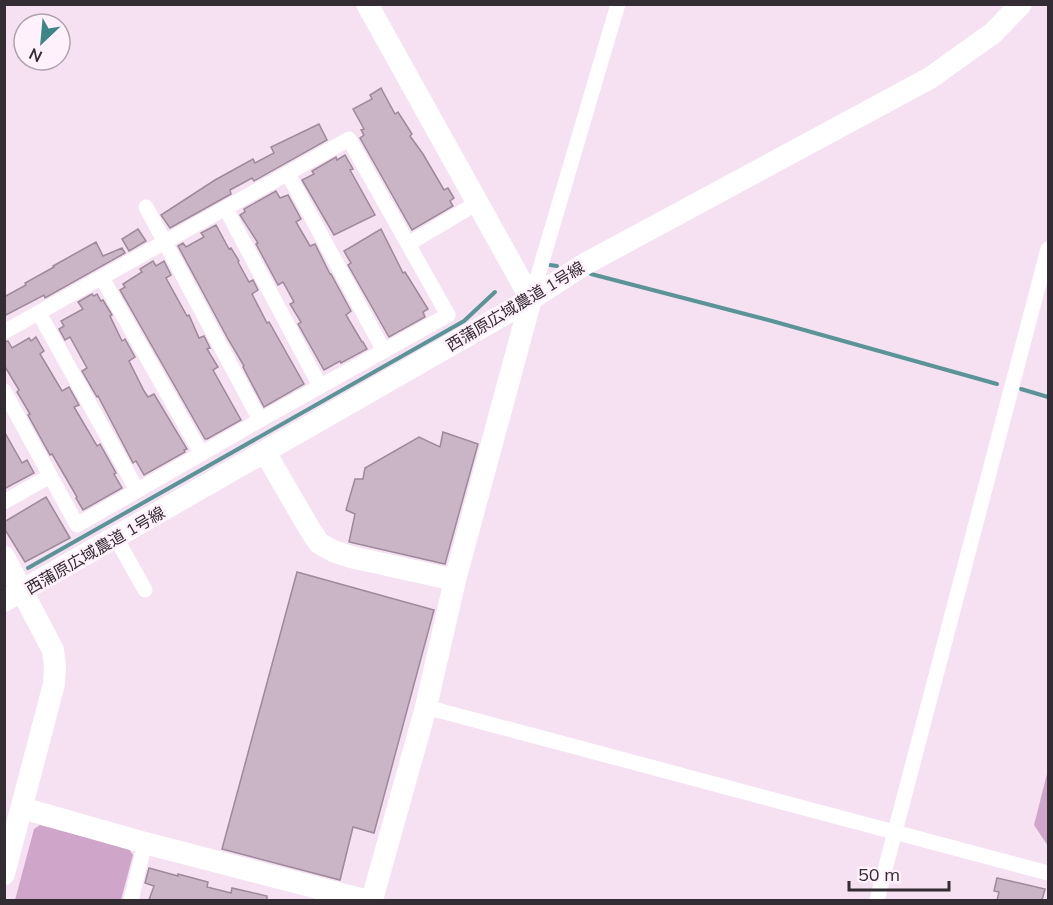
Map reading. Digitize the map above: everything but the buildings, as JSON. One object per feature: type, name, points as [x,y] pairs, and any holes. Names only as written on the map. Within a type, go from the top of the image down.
[{"type":"street","points":[[367,4],[531,299]]},
{"type":"street","points":[[372,900],[426,707],[455,580],[531,299],[618,4]]},
{"type":"street","name":"西蒲原広域農道 1号線","points":[[13,596],[531,299],[585,264],[930,78],[993,33],[1021,4]]},
{"type":"street","points":[[4,332],[349,139],[448,315],[77,525],[4,391]]},
{"type":"street","points":[[288,174],[384,351]]},
{"type":"street","points":[[408,244],[477,203]]},
{"type":"street","points":[[146,207],[260,420]]},
{"type":"street","points":[[226,208],[320,386]]},
{"type":"street","points":[[877,900],[1048,249]]},
{"type":"street","points":[[102,278],[201,453]]},
{"type":"street","points":[[39,313],[137,490]]},
{"type":"street","points":[[265,452],[319,543],[351,557],[455,580]]},
{"type":"street","points":[[4,502],[50,476]]},
{"type":"street","points":[[116,538],[145,590]]},
{"type":"street","points":[[4,558],[13,596],[53,650],[56,666],[54,684],[4,874]]},
{"type":"street","points":[[426,707],[1048,873]]},
{"type":"street","points":[[22,808],[364,900]]},
{"type":"street","points":[[131,900],[146,843]]},
{"type":"shaded area","points":[[1048,770],[1048,846],[1034,825]]},
{"type":"shaded area","points":[[40,825],[129,849],[133,855],[121,900],[15,900],[34,829]]},
{"type":"waterway","points":[[550,265],[557,266]]},
{"type":"waterway","points":[[591,274],[772,321],[997,384]]},
{"type":"waterway","points":[[28,568],[464,321],[495,292]]},
{"type":"waterway","points":[[1021,389],[1048,397]]}]
